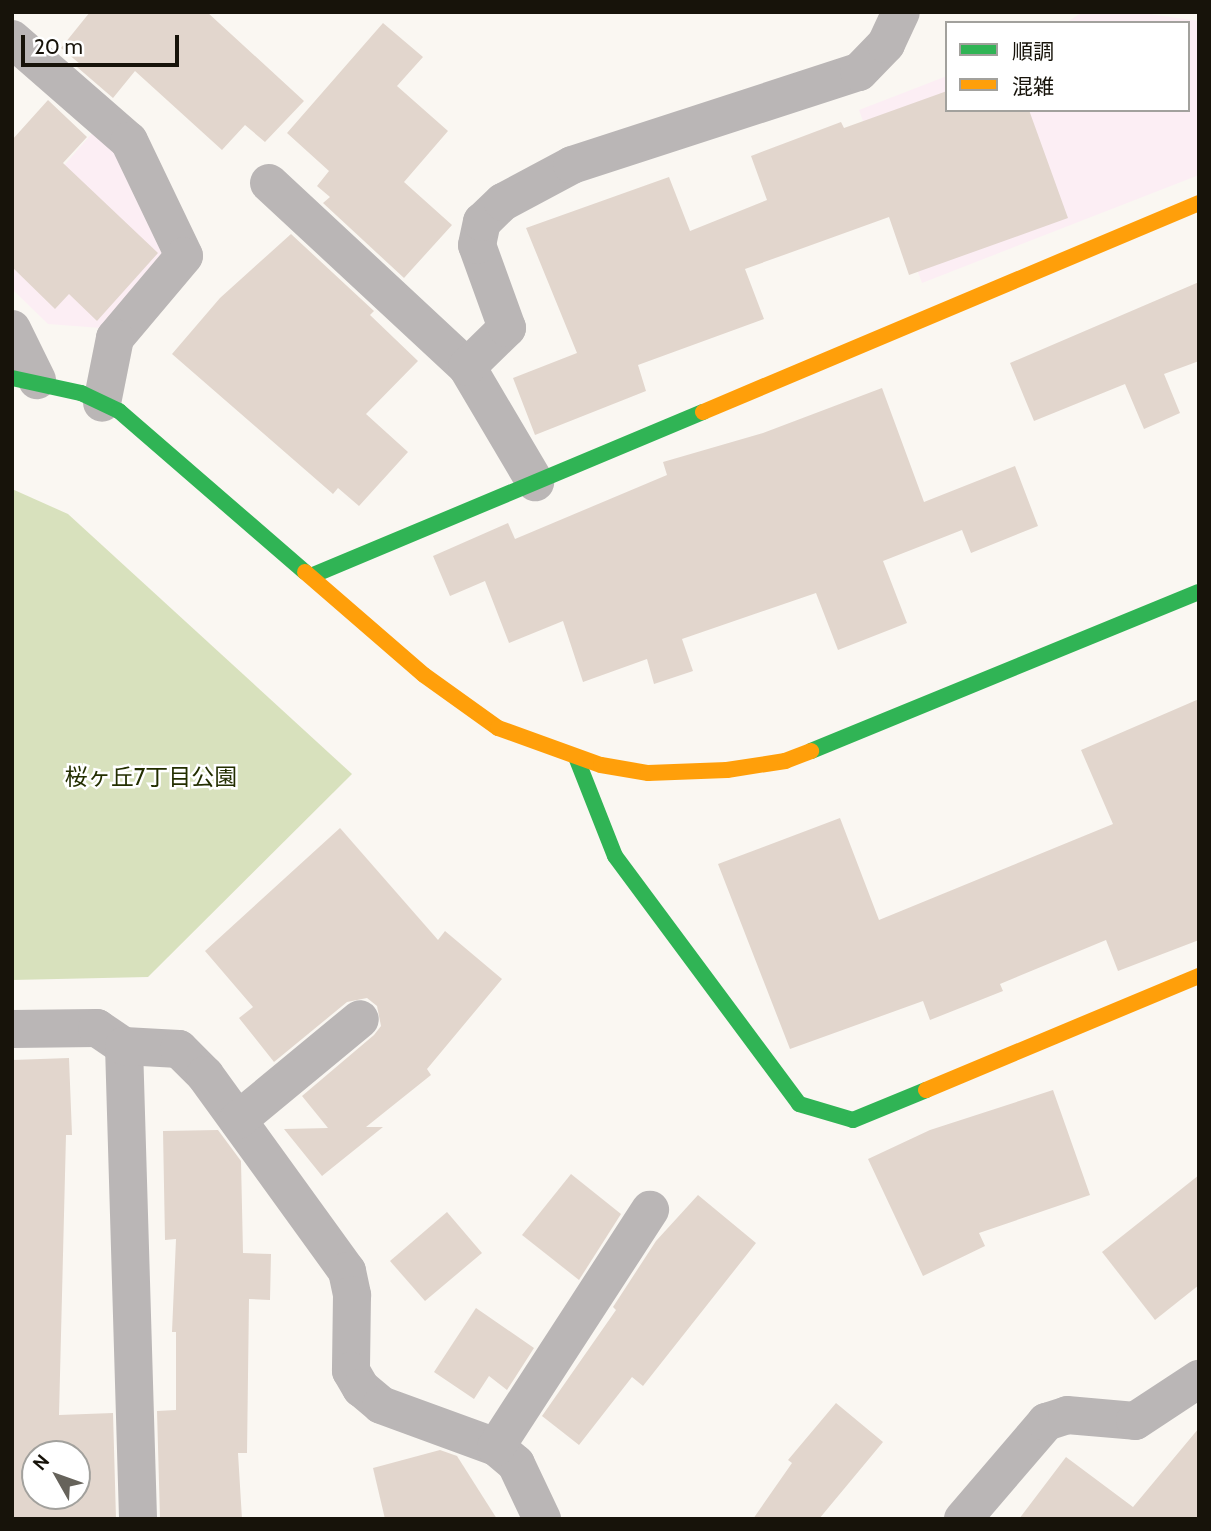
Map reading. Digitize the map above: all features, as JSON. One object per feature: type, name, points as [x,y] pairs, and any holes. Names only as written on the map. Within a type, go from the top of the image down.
[{"type":"street","points":[[467,367],[507,328],[477,245],[482,222],[503,202],[572,165],[859,72],[886,44],[901,12]]},
{"type":"street","points":[[12,39],[129,141],[184,256],[116,338],[102,404]]},
{"type":"street","points":[[269,183],[467,367],[535,482]]},
{"type":"street","points":[[311,576],[1199,203]]},
{"type":"street","points":[[12,329],[25,379],[102,404],[145,432],[424,675],[498,728],[576,757],[648,773],[727,770],[785,761],[1199,592]]},
{"type":"street","points":[[576,757],[615,856],[799,1104],[853,1120],[1199,975]]},
{"type":"street","points":[[238,1120],[360,1019]]},
{"type":"street","points":[[12,1029],[97,1028],[124,1046],[179,1049],[205,1074],[346,1271],[352,1295],[351,1371],[361,1388],[381,1405],[496,1447],[516,1464],[542,1519]]},
{"type":"street","points":[[124,1046],[138,1519]]},
{"type":"street","points":[[496,1447],[650,1210]]},
{"type":"street","points":[[963,1519],[1046,1422],[1067,1415],[1135,1421],[1199,1379]]},
{"type":"shaded area","points":[[1081,13],[1142,13],[1199,21],[1199,175],[922,283],[859,110],[945,77],[945,112],[1190,112],[1190,21],[1069,21]]},
{"type":"shaded area","points":[[95,130],[117,147],[169,252],[101,328],[48,324],[12,289],[12,225]]},
{"type":"green space","name":"桜ヶ丘7丁目公園","points":[[12,489],[68,514],[352,774],[148,977],[12,980]]},
{"type":"building","points":[[90,12],[207,12],[304,101],[265,142],[245,125],[222,150],[135,71],[113,98],[77,67],[80,64],[61,48]]},
{"type":"building","points":[[383,23],[423,57],[397,86],[448,131],[404,182],[452,225],[404,278],[323,203],[330,197],[317,186],[329,171],[287,133]]},
{"type":"building","points":[[945,92],[945,112],[1030,112],[1068,218],[909,275],[889,217],[745,269],[764,319],[638,365],[646,391],[535,435],[513,378],[577,353],[526,228],[669,177],[690,231],[767,200],[751,156],[841,122],[844,128]]},
{"type":"building","points":[[48,100],[87,137],[63,163],[158,253],[97,321],[69,294],[55,309],[12,267],[12,140]]},
{"type":"building","points":[[291,234],[374,311],[370,315],[418,361],[366,414],[408,452],[359,506],[338,488],[333,494],[172,354],[220,298]]},
{"type":"building","points":[[1199,282],[1199,361],[1164,374],[1180,413],[1144,429],[1125,384],[1034,421],[1010,363]]},
{"type":"building","points":[[882,388],[924,502],[1015,466],[1038,526],[971,553],[962,530],[883,561],[907,623],[838,650],[816,593],[682,639],[693,671],[654,684],[647,659],[583,682],[563,621],[509,643],[485,581],[450,596],[433,556],[508,523],[515,539],[667,475],[663,462],[763,433]]},
{"type":"building","points":[[1199,699],[1199,940],[1118,971],[1106,940],[1000,984],[1003,991],[930,1020],[923,1001],[790,1049],[718,864],[840,818],[879,920],[1113,824],[1081,750]]},
{"type":"building","points":[[340,828],[438,940],[445,931],[502,979],[427,1069],[431,1075],[366,1127],[383,1127],[322,1176],[284,1129],[328,1128],[302,1096],[374,1035],[381,1026],[377,1006],[367,998],[347,1002],[274,1062],[239,1018],[253,1007],[205,951]]},
{"type":"building","points":[[69,1058],[72,1135],[66,1135],[59,1415],[113,1413],[116,1519],[12,1519],[12,1060]]},
{"type":"building","points":[[1053,1090],[1090,1195],[979,1233],[985,1246],[923,1276],[868,1159],[930,1130]]},
{"type":"building","points":[[218,1130],[241,1161],[243,1253],[271,1254],[270,1300],[249,1299],[247,1453],[238,1453],[242,1519],[160,1519],[157,1411],[176,1410],[176,1332],[172,1332],[176,1239],[165,1240],[163,1131]]},
{"type":"building","points":[[571,1174],[621,1214],[579,1280],[522,1235]]},
{"type":"building","points":[[1199,1175],[1199,1285],[1155,1320],[1102,1252]]},
{"type":"building","points":[[698,1195],[756,1243],[643,1386],[632,1377],[579,1445],[542,1416],[616,1310],[613,1307],[656,1241]]},
{"type":"building","points":[[447,1212],[482,1253],[425,1301],[390,1261]]},
{"type":"building","points":[[476,1308],[534,1348],[507,1390],[489,1376],[474,1399],[434,1372]]},
{"type":"building","points":[[836,1403],[883,1442],[819,1519],[753,1519],[792,1463],[788,1460]]},
{"type":"building","points":[[1199,1428],[1199,1519],[1019,1519],[1066,1457],[1133,1507]]},
{"type":"building","points":[[440,1450],[457,1456],[497,1519],[385,1519],[373,1468]]},
{"type":"traffic: fast","points":[[12,378],[81,393],[119,411],[305,572]]},
{"type":"traffic: fast","points":[[311,576],[703,412]]},
{"type":"traffic: fast","points":[[811,751],[1199,592]]},
{"type":"traffic: fast","points":[[576,757],[615,856],[799,1104],[853,1120],[926,1090]]},
{"type":"traffic: slow","points":[[703,412],[1199,203]]},
{"type":"traffic: slow","points":[[305,572],[424,675],[498,728],[601,765],[648,773],[727,770],[785,761],[811,751]]},
{"type":"traffic: slow","points":[[926,1090],[1199,976]]}]
